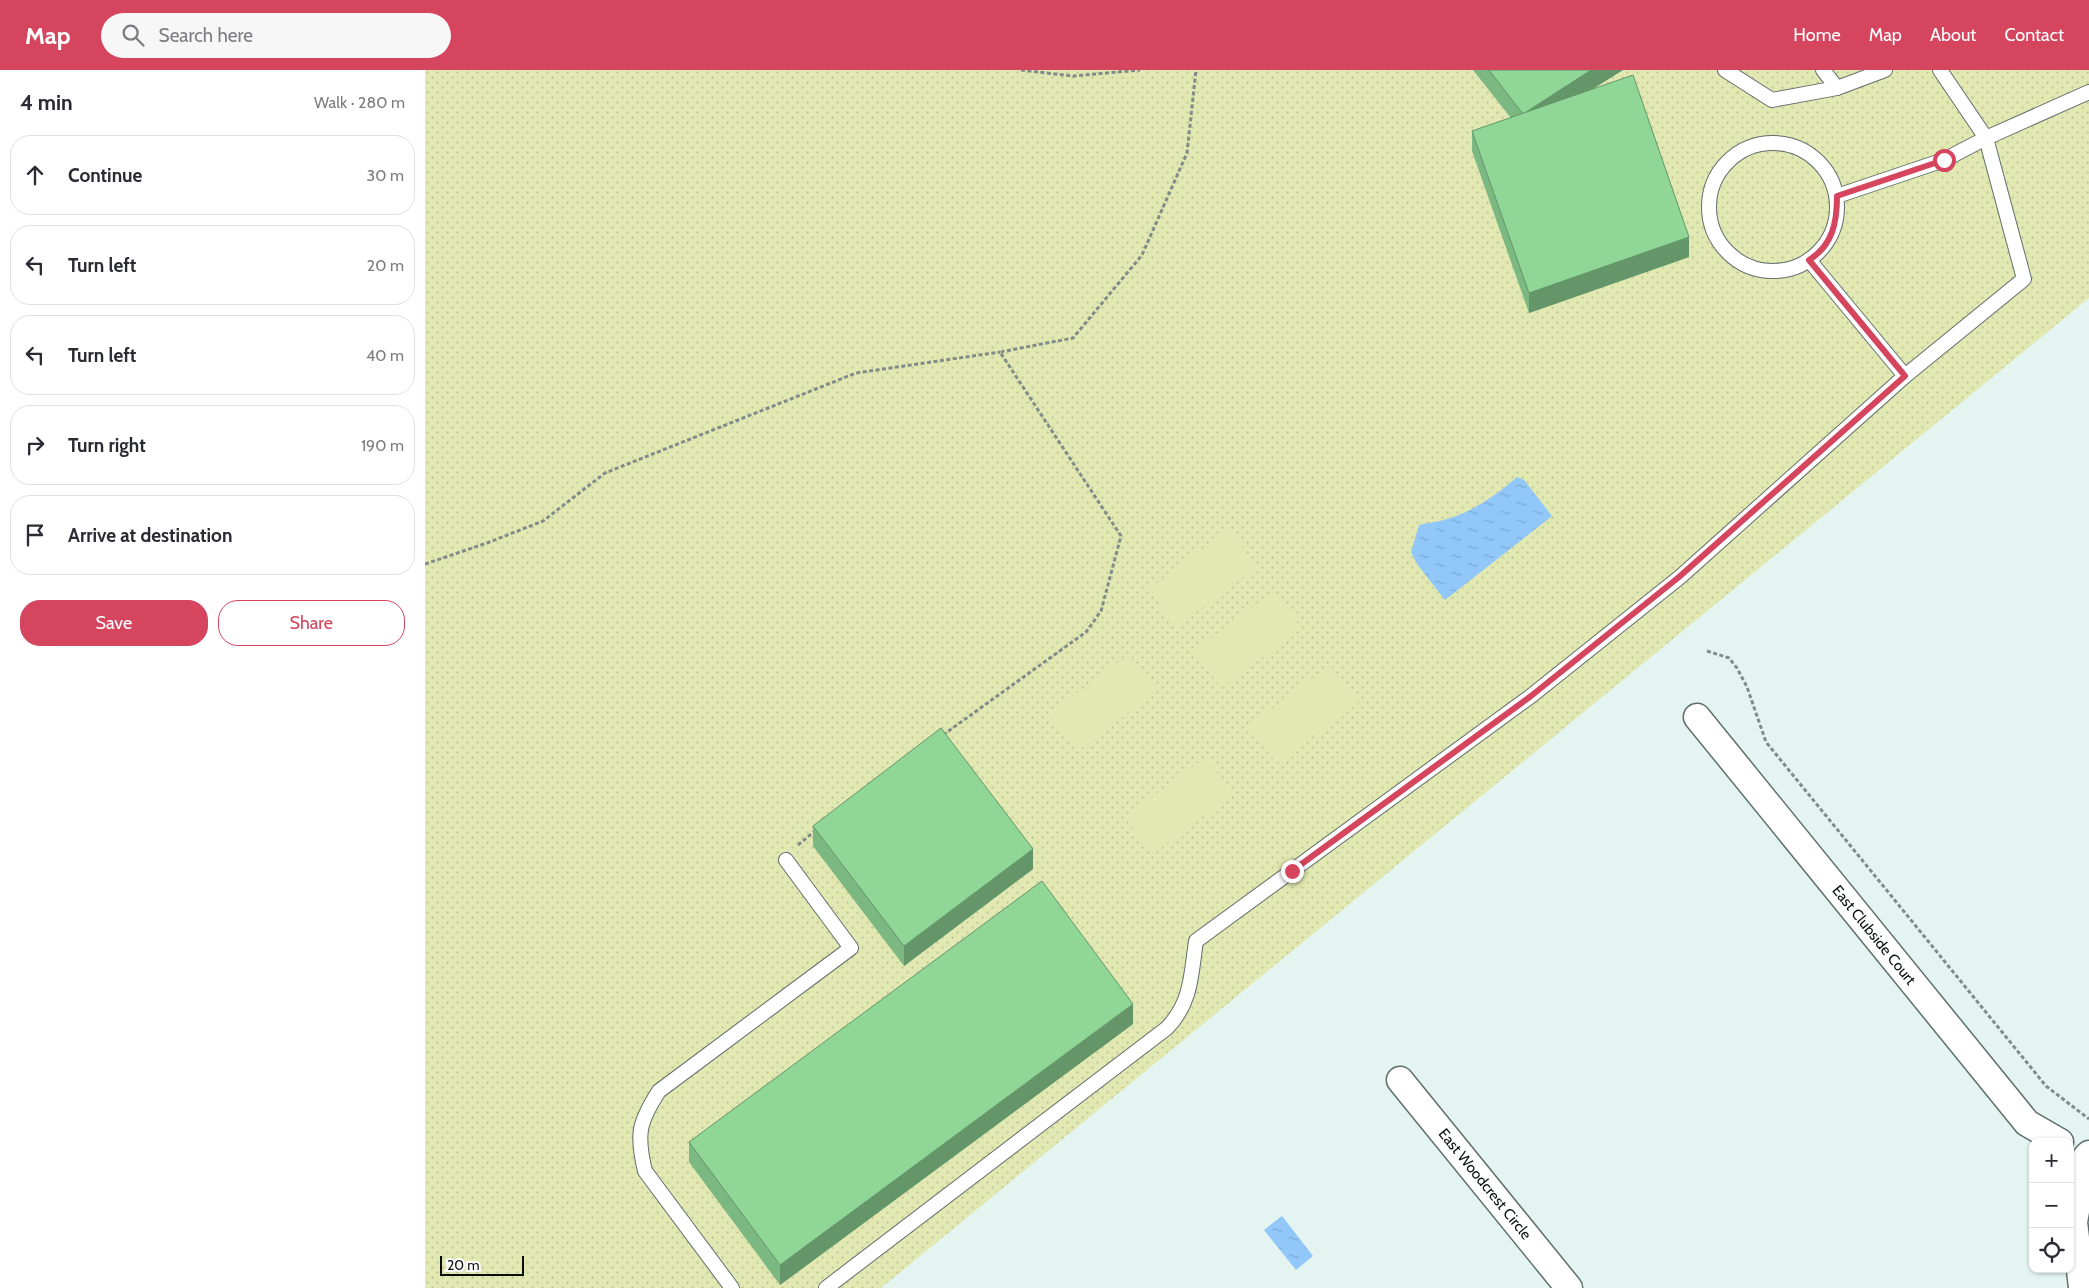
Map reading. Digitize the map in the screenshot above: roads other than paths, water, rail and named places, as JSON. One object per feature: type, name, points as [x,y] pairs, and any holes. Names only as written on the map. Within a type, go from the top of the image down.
[{"type":"street","name":"East Clubside Court","points":[[1697,716],[2027,1123],[2053,1138]]},
{"type":"street","name":"East Woodcrest Circle","points":[[1400,1080],[1569,1288]]},
{"type":"street","points":[[2082,1153],[2074,1222],[2084,1288]]},
{"type":"lane","points":[[1725,70],[1772,100],[1837,88],[1885,70]]},
{"type":"lane","points":[[1823,70],[1837,88]]},
{"type":"lane","points":[[826,1288],[1167,1028],[1178,1016],[1187,997],[1196,941],[1547,683],[1679,577],[1905,376],[2024,279],[1986,138],[1940,70]]},
{"type":"lane","points":[[1837,196],[1944,160],[1986,138],[2089,92]]},
{"type":"lane","points":[[1778,142],[1799,148],[1816,159],[1829,176],[1837,196],[1837,218],[1830,238],[1817,255],[1809,260],[1799,267],[1778,272],[1757,270],[1737,261],[1721,247],[1711,228],[1708,207],[1711,186],[1721,167],[1737,153],[1757,144],[1778,142]]},
{"type":"lane","points":[[1809,260],[1905,376]]},
{"type":"lane","points":[[733,1288],[645,1171],[640,1149],[639,1130],[647,1109],[659,1090],[851,948],[786,860]]},
{"type":"water","points":[[1517,477],[1524,480],[1552,516],[1445,600],[1417,564],[1411,552],[1419,525],[1446,519],[1469,511]]},
{"type":"water","points":[[1282,1216],[1313,1256],[1296,1270],[1264,1230]]}]
